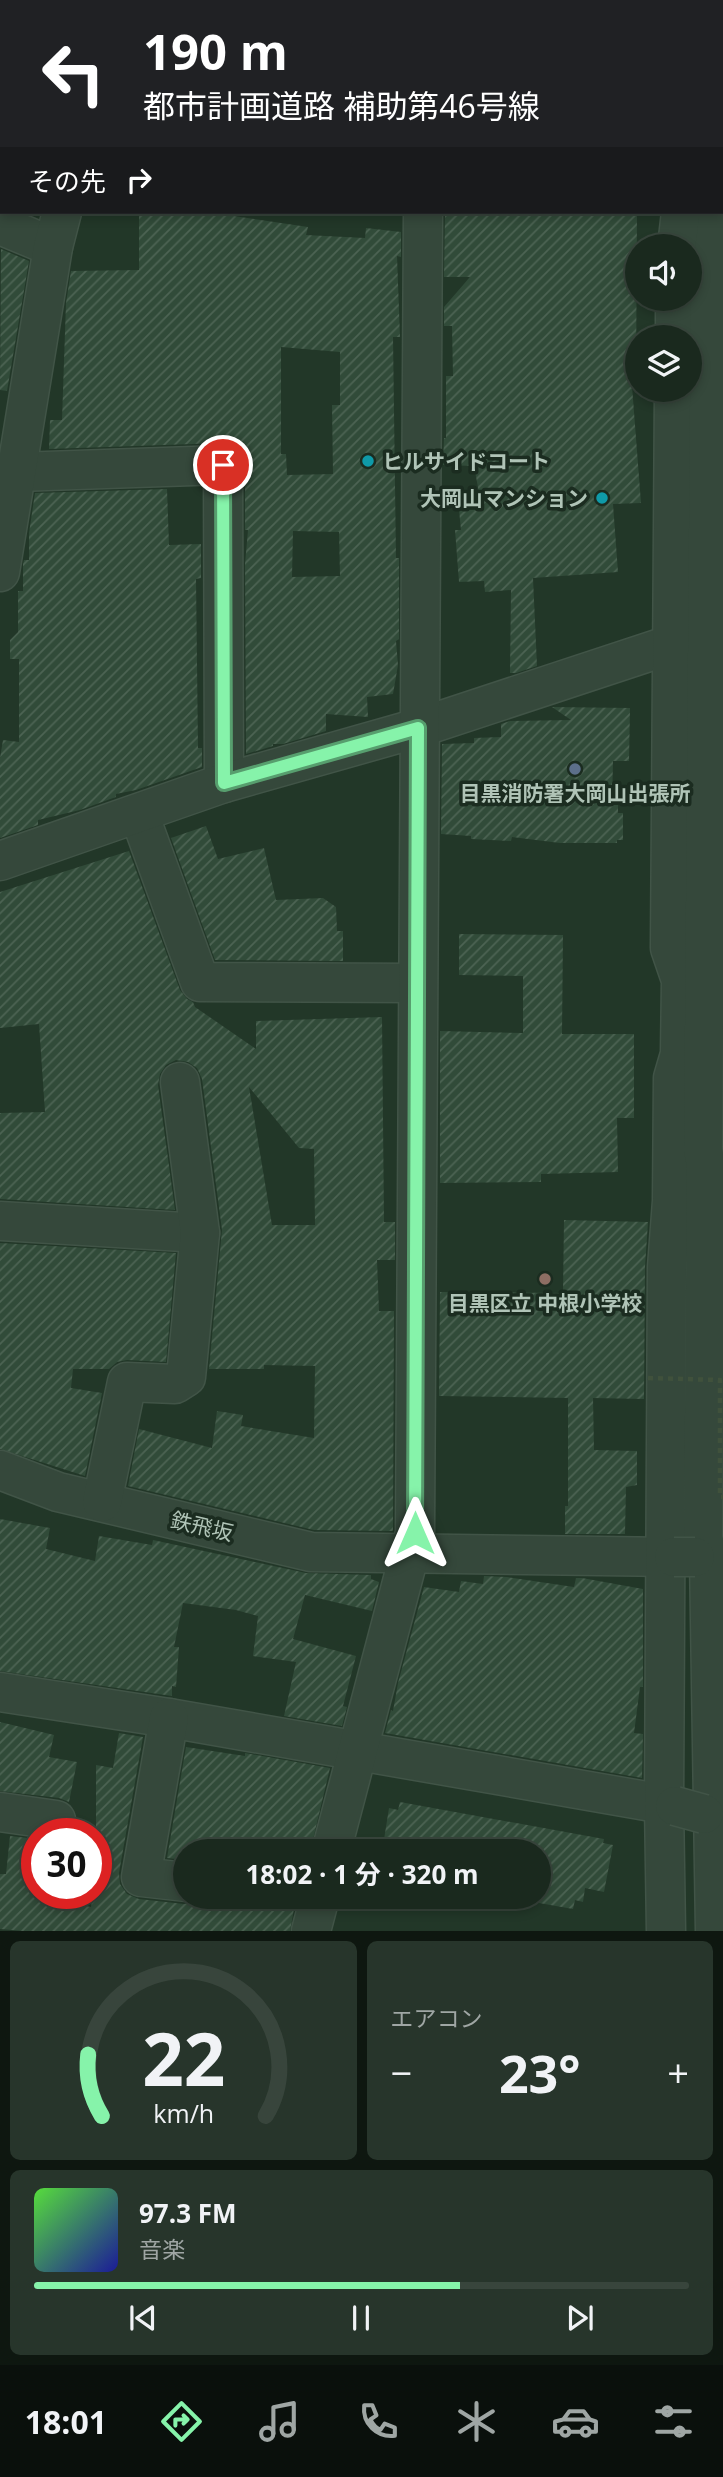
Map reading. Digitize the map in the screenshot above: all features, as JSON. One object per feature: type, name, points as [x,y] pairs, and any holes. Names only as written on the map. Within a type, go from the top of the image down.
[{"type":"street","points":[[334,1839],[415,1533],[423,214]]},
{"type":"street","points":[[678,234],[681,214]]},
{"type":"street","points":[[715,1931],[696,1812],[694,1557],[667,1267],[672,1200],[673,1078],[680,1054],[681,980],[670,948],[696,637],[710,281],[719,214]]},
{"type":"street","points":[[0,225],[57,230],[0,572]]},
{"type":"street","points":[[666,1931],[696,1812],[694,1557],[703,1539],[714,1165],[703,1150],[714,758],[696,637],[675,402]]},
{"type":"street","points":[[17,472],[223,465],[224,783]]},
{"type":"street","points":[[0,861],[224,783],[418,728],[696,637]]},
{"type":"street","points":[[139,814],[200,982],[417,983]]},
{"type":"street","points":[[102,1502],[127,1382],[175,1384],[186,1377],[200,1233],[180,1082]]},
{"type":"street","points":[[0,1221],[200,1233]]},
{"type":"street","name":"鉄飛坂","points":[[0,1470],[58,1492],[311,1552],[694,1557]]},
{"type":"street","points":[[0,1692],[356,1750],[696,1812]]},
{"type":"street","points":[[169,1718],[141,1877],[173,1881]]},
{"type":"street","points":[[0,1812],[42,1818]]},
{"type":"street","points":[[311,1931],[317,1909]]},
{"type":"path","points":[[649,1378],[720,1380],[720,1497],[723,1497]]},
{"type":"building","points":[[139,214],[220,214],[308,227],[306,235],[365,238],[366,228],[401,232],[401,257],[397,256],[400,337],[393,337],[396,558],[399,558],[399,639],[396,641],[398,665],[393,694],[367,697],[368,717],[326,714],[326,731],[283,744],[273,744],[246,754],[245,564],[248,530],[245,530],[245,464],[242,454],[234,446],[222,443],[49,449],[50,420],[62,420],[66,303],[71,271],[139,270]],"holes":[[[281,347],[340,352],[340,405],[332,405],[333,474],[287,475],[286,454],[281,454]],[[293,531],[339,532],[340,576],[292,577]]]},
{"type":"building","points":[[445,214],[637,214],[637,234],[625,234],[625,311],[636,311],[636,325],[625,325],[625,402],[633,402],[641,503],[613,504],[618,572],[533,578],[537,666],[516,673],[510,673],[511,590],[485,592],[484,581],[459,582],[455,530],[461,530],[459,510],[482,509],[474,466],[443,465],[446,376],[453,376],[452,326],[444,326],[444,307],[470,277],[444,277]]},
{"type":"building","points":[[1,249],[29,261],[7,391],[0,390]]},
{"type":"building","points":[[167,489],[169,545],[201,544],[201,578],[196,579],[198,748],[202,748],[202,767],[136,790],[116,794],[116,797],[80,810],[38,820],[38,825],[0,838],[0,758],[3,740],[19,742],[19,659],[10,659],[10,640],[18,632],[18,591],[23,591],[24,560],[29,560],[29,533],[35,493]]},
{"type":"building","points":[[552,707],[630,708],[629,761],[613,761],[612,805],[618,805],[618,813],[623,813],[623,840],[617,840],[617,843],[560,843],[512,837],[511,841],[471,839],[471,836],[441,834],[442,744],[474,743],[474,738],[501,737],[501,724],[510,721],[571,720]]},
{"type":"building","points":[[206,826],[218,859],[264,848],[276,900],[323,898],[336,907],[337,931],[343,931],[343,961],[215,960],[171,838]]},
{"type":"building","points":[[129,851],[180,990],[195,1007],[256,1049],[256,1021],[382,1017],[384,1222],[395,1222],[395,1260],[377,1260],[379,1311],[394,1311],[393,1531],[314,1530],[128,1486],[139,1429],[212,1448],[217,1411],[243,1415],[241,1426],[314,1438],[315,1366],[264,1365],[264,1369],[209,1369],[222,1230],[202,1079],[197,1068],[188,1062],[176,1060],[166,1065],[160,1074],[158,1085],[175,1210],[0,1199],[0,1113],[45,1112],[39,1024],[0,1028],[0,892]],"holes":[[[249,1087],[299,1148],[314,1149],[315,1225],[272,1225]]]},
{"type":"building","points":[[459,934],[563,935],[562,1034],[634,1034],[634,1118],[617,1118],[618,1172],[541,1174],[541,1182],[440,1183],[440,1031],[523,1033],[523,976],[459,975]]},
{"type":"building","points":[[564,1220],[648,1222],[644,1399],[593,1398],[594,1450],[637,1451],[637,1485],[626,1487],[625,1534],[565,1534],[565,1506],[568,1506],[568,1398],[439,1396],[440,1292],[563,1293]]},
{"type":"building","points":[[0,1243],[176,1253],[166,1362],[127,1360],[117,1362],[109,1369],[73,1369],[71,1388],[102,1393],[85,1476],[0,1449]]},
{"type":"building","points":[[0,1519],[50,1528],[46,1549],[95,1561],[99,1536],[152,1545],[153,1540],[306,1573],[371,1575],[371,1579],[379,1582],[372,1611],[305,1595],[293,1639],[356,1656],[343,1706],[347,1707],[342,1726],[284,1716],[296,1662],[253,1656],[258,1616],[236,1610],[183,1603],[174,1647],[179,1647],[176,1687],[172,1686],[172,1696],[0,1671]]},
{"type":"building","points":[[484,1576],[574,1587],[576,1578],[582,1578],[643,1589],[643,1687],[640,1687],[634,1733],[643,1734],[642,1778],[385,1733],[424,1587],[459,1592],[461,1581],[483,1584]]},
{"type":"building","points":[[0,1722],[54,1735],[49,1757],[77,1762],[69,1802],[59,1798],[0,1791]]},
{"type":"building","points":[[119,1733],[143,1737],[119,1873],[120,1884],[127,1894],[139,1899],[173,1903],[173,1909],[294,1909],[290,1931],[0,1929],[0,1874],[6,1874],[10,1836],[21,1837],[21,1909],[112,1909],[112,1818],[96,1818],[96,1765],[113,1768]]},
{"type":"building","points":[[186,1747],[245,1756],[245,1753],[330,1768],[313,1839],[173,1839],[173,1859],[167,1858]]},
{"type":"building","points":[[400,1802],[604,1839],[603,1843],[613,1845],[604,1892],[585,1888],[583,1902],[575,1900],[573,1909],[551,1905],[551,1839],[384,1839],[389,1808],[398,1810]]},
{"type":"place","name":"ヒルサイドコート","points":[[368,461]]},
{"type":"place","name":"大岡山マンション","points":[[602,498]]},
{"type":"place","name":"目黒消防署大岡山出張所","points":[[575,769]]},
{"type":"place","name":"目黒区立 中根小学校","points":[[545,1279]]},
{"type":"route","points":[[223,465],[224,783],[418,728],[415,1533]]}]
